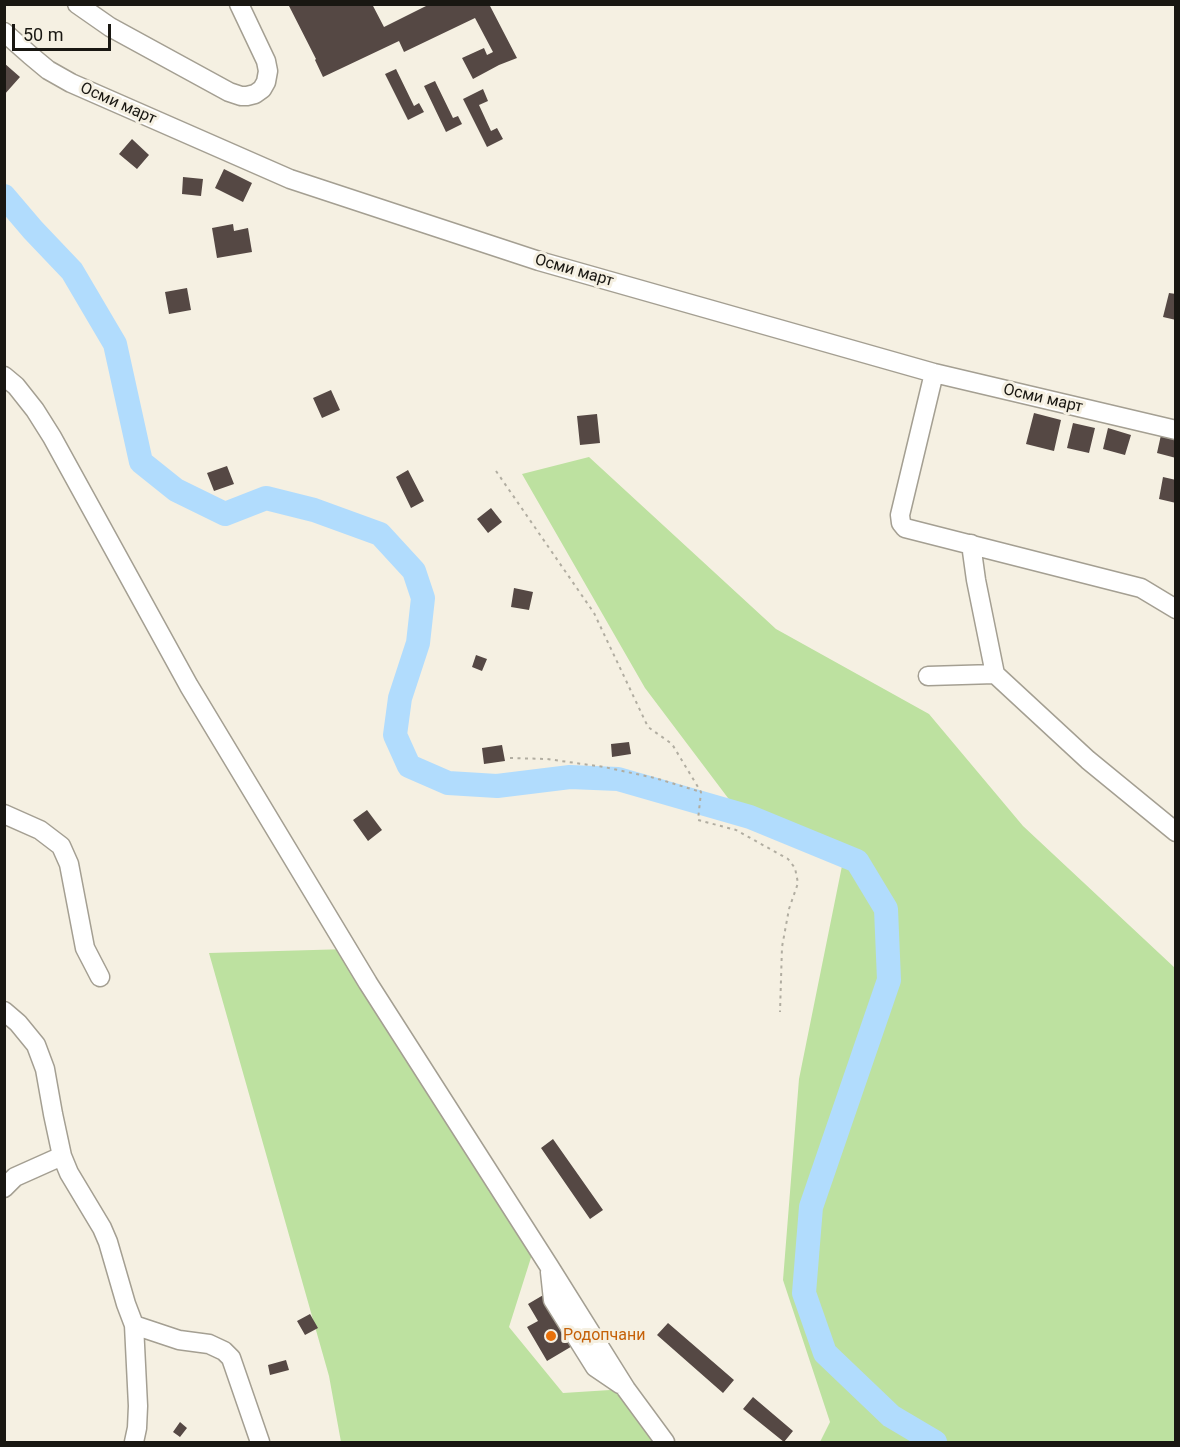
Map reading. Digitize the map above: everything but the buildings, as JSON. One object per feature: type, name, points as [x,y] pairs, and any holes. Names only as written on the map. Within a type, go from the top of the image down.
[{"type":"street","points":[[77,4],[110,27],[229,92],[248,96],[262,89],[268,71],[266,61],[239,4]]},
{"type":"street","name":"Осми март","points":[[4,32],[48,70],[71,83],[290,179],[539,261],[934,373],[1176,430]]},
{"type":"street","points":[[934,373],[900,514],[901,523],[905,528],[1141,588],[1176,609]]},
{"type":"street","points":[[4,376],[16,386],[35,410],[52,437],[195,696],[368,983],[626,1389],[665,1443]]},
{"type":"street","points":[[971,544],[995,674],[1088,760],[1176,832]]},
{"type":"street","points":[[928,676],[995,674]]},
{"type":"street","points":[[4,814],[40,830],[61,846],[69,864],[85,948],[100,977]]},
{"type":"street","points":[[4,1011],[18,1023],[36,1045],[45,1069],[62,1156],[69,1173],[108,1242],[134,1325],[138,1406],[134,1443]]},
{"type":"street","points":[[4,1188],[15,1177],[62,1156]]},
{"type":"street","points":[[134,1325],[179,1340],[209,1344],[224,1351],[231,1358],[260,1443]]},
{"type":"path","points":[[496,471],[594,613],[648,727],[672,744],[701,792],[698,820],[736,830],[788,858],[795,868],[798,883],[789,909],[782,946],[780,1012]]},
{"type":"path","points":[[510,758],[547,759],[604,767],[655,778],[701,792]]},
{"type":"green space","points":[[589,457],[776,629],[929,714],[1023,826],[1175,968],[1175,1442],[820,1442],[830,1422],[783,1280],[799,1079],[844,856],[731,802],[645,688],[522,474]]},
{"type":"green space","points":[[348,949],[535,1245],[509,1327],[563,1393],[626,1389],[661,1442],[341,1442],[329,1376],[209,953]]},
{"type":"waterway","points":[[4,196],[72,271],[115,344],[141,462],[176,490],[225,514],[266,498],[314,510],[380,534],[414,571],[423,598],[418,643],[400,698],[395,735],[409,766],[448,783],[497,786],[570,777],[618,779],[750,817],[857,861],[886,909],[889,980],[811,1207],[804,1293],[825,1353],[891,1416],[935,1442]]},
{"type":"place","name":"Родопчани","points":[[551,1336]]}]
